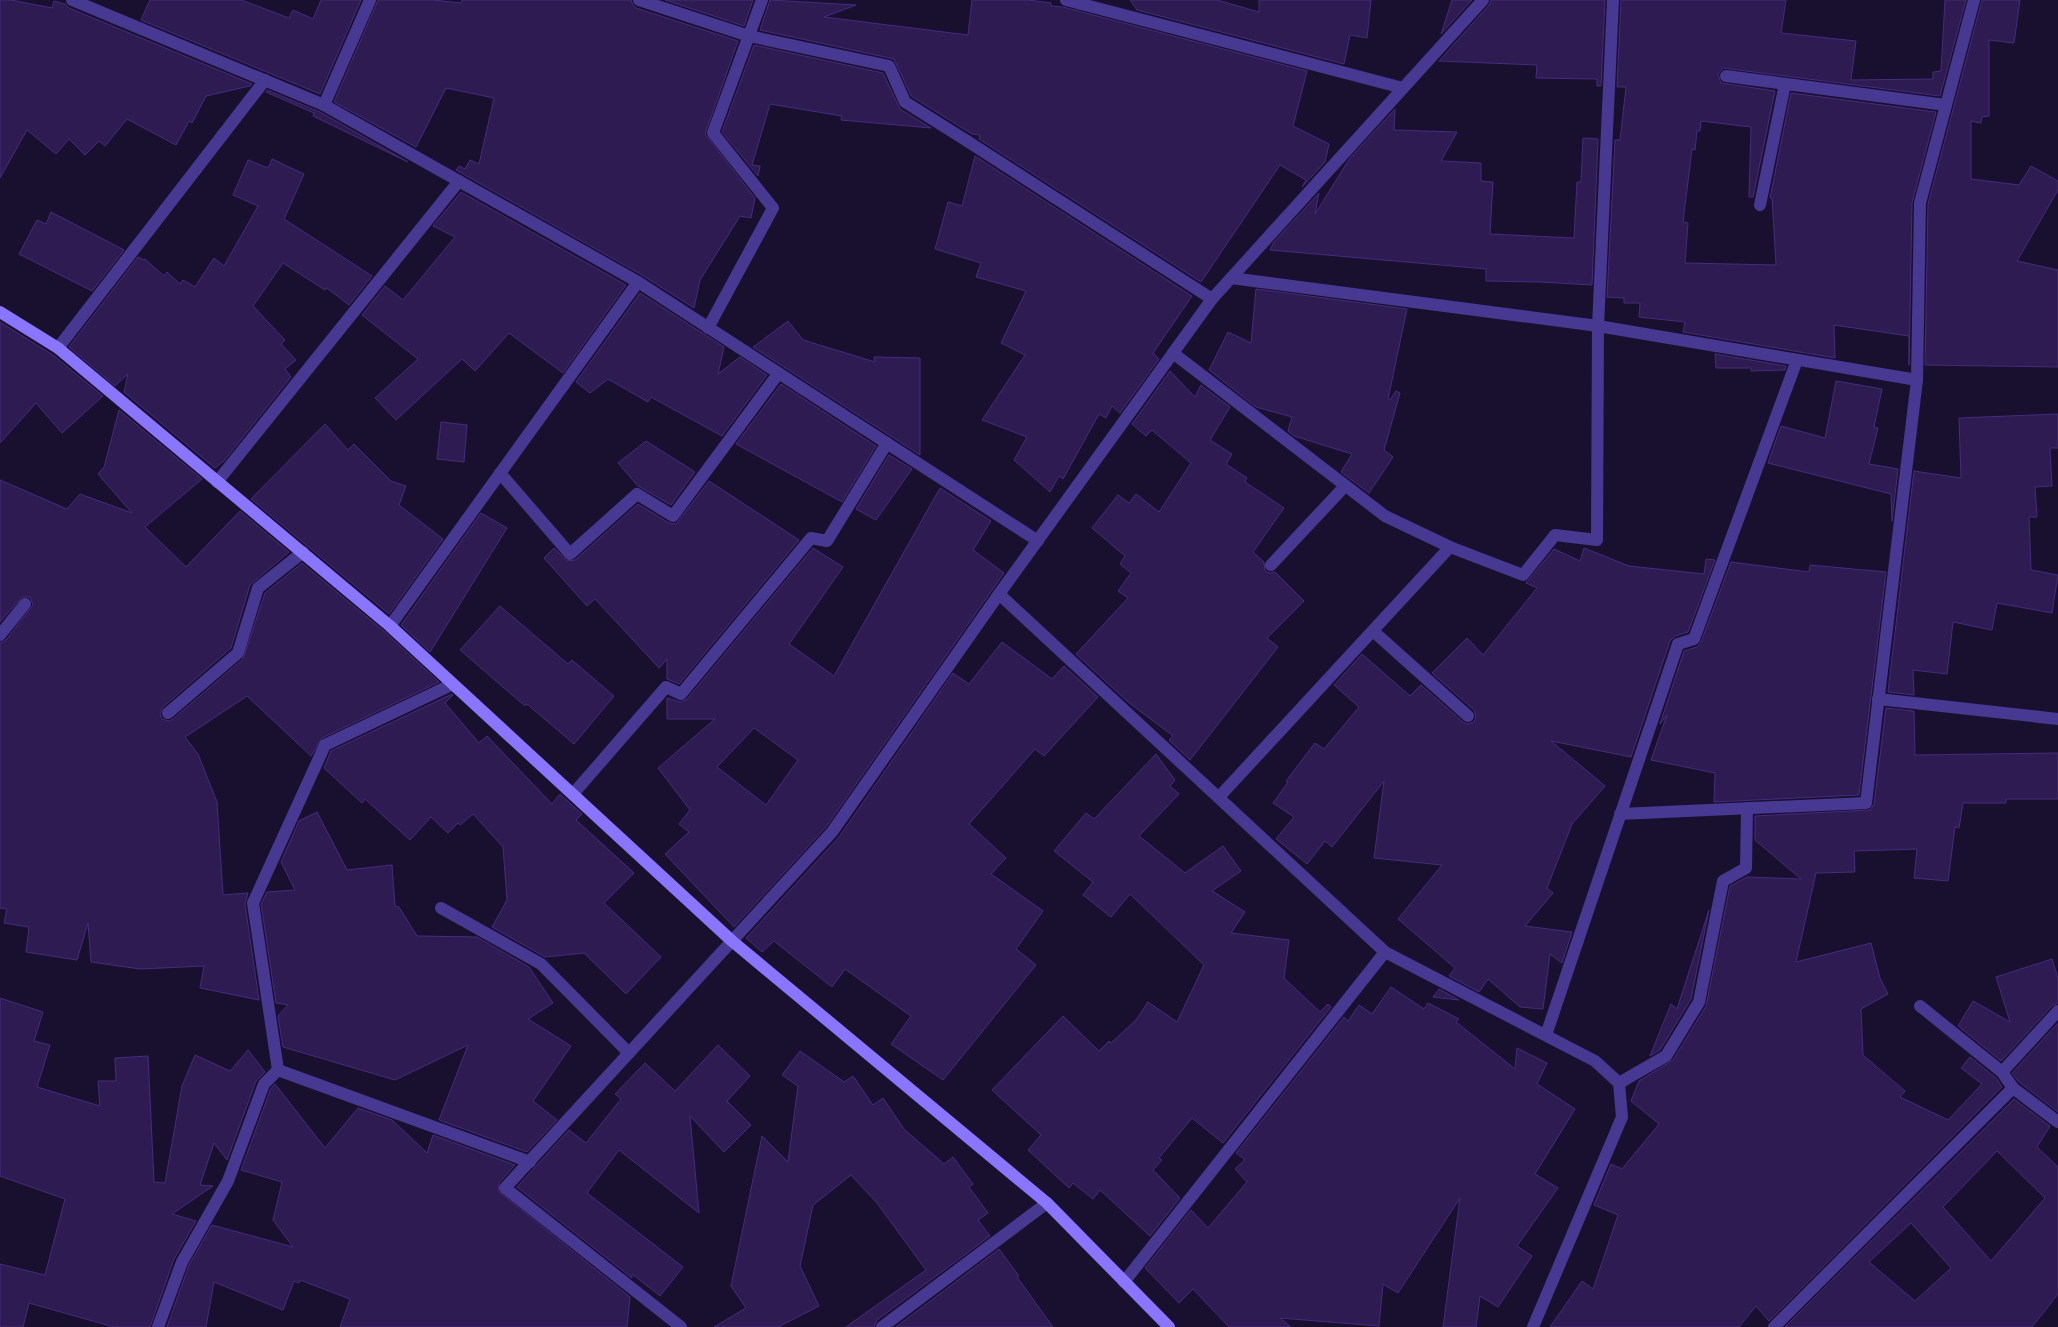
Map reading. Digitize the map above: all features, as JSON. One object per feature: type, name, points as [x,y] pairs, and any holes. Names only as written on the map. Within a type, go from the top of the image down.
[{"type":"street","points":[[72,0],[324,105],[638,282],[1038,541]]},
{"type":"street","points":[[324,105],[370,0]]},
{"type":"street","points":[[639,0],[749,36],[889,66],[905,102],[1212,299]]},
{"type":"street","points":[[708,328],[773,208],[713,132],[762,0]]},
{"type":"street","points":[[1066,0],[1403,88]]},
{"type":"street","points":[[681,1327],[506,1188],[832,832],[999,594],[1212,299],[1483,0]]},
{"type":"street","points":[[1174,353],[1385,516],[1450,547],[1523,575],[1555,535],[1596,540],[1598,326],[1613,0]]},
{"type":"street","points":[[1620,814],[1866,803],[1917,380],[1920,203],[1974,0]]},
{"type":"street","points":[[1726,76],[1946,105]]},
{"type":"street","points":[[58,348],[265,80]]},
{"type":"street","points":[[1760,204],[1785,84]]},
{"type":"street","points":[[217,482],[459,181]]},
{"type":"street","points":[[1231,278],[1598,326],[1917,380]]},
{"type":"street","points":[[390,626],[638,282]]},
{"type":"street","points":[[0,312],[58,348],[390,626],[732,941],[1047,1203],[1169,1327]]},
{"type":"street","points":[[1546,1035],[1678,644],[1694,640],[1797,360]]},
{"type":"street","points":[[500,473],[570,554],[637,494],[673,516],[778,374]]},
{"type":"street","points":[[573,794],[666,686],[681,694],[810,538],[828,541],[887,443]]},
{"type":"street","points":[[1271,565],[1345,486]]},
{"type":"street","points":[[1219,797],[1450,547]]},
{"type":"street","points":[[168,713],[238,653],[258,588],[303,552]]},
{"type":"street","points":[[999,594],[1385,952],[1595,1061],[1619,1082],[1622,1117],[1533,1327]]},
{"type":"street","points":[[0,635],[24,604]]},
{"type":"street","points":[[1373,631],[1468,716]]},
{"type":"street","points":[[278,1070],[253,902],[325,745],[453,684]]},
{"type":"street","points":[[1878,699],[2058,719]]},
{"type":"street","points":[[1619,1082],[1666,1056],[1699,1002],[1723,881],[1746,868],[1747,808]]},
{"type":"street","points":[[441,908],[541,964],[629,1053]]},
{"type":"street","points":[[1124,1282],[1385,952]]},
{"type":"street","points":[[1920,1006],[2002,1072],[2013,1088],[2058,1122]]},
{"type":"street","points":[[2002,1072],[2058,1011]]},
{"type":"street","points":[[278,1070],[530,1162]]},
{"type":"street","points":[[158,1327],[182,1262],[228,1181],[264,1084],[278,1070]]},
{"type":"street","points":[[1774,1327],[2013,1088]]},
{"type":"street","points":[[882,1327],[1047,1203]]},
{"type":"building","points":[[0,0],[11,0],[52,8],[54,1],[65,4],[69,8],[252,84],[206,96],[192,123],[189,121],[176,145],[127,119],[105,146],[99,141],[85,155],[69,139],[56,154],[27,130],[0,178]]},
{"type":"building","points":[[150,0],[241,0],[289,18],[293,10],[313,19],[321,0],[361,0],[320,94],[141,20]]},
{"type":"building","points":[[378,0],[433,0],[461,3],[462,0],[631,0],[636,8],[738,41],[705,134],[755,198],[751,218],[740,216],[700,280],[694,308],[642,275],[456,170],[459,166],[465,169],[470,160],[479,164],[494,98],[446,88],[416,147],[334,102]]},
{"type":"building","points":[[665,0],[753,0],[744,26]]},
{"type":"building","points":[[770,0],[856,5],[824,17],[968,35],[972,0],[1028,0],[1051,3],[1051,6],[1063,7],[1307,71],[1293,126],[1329,144],[1325,162],[1302,187],[1306,180],[1280,165],[1201,282],[979,139],[980,135],[972,134],[911,96],[894,59],[760,30]]},
{"type":"building","points":[[1130,0],[1217,0],[1259,12],[1259,0],[1371,0],[1367,38],[1350,35],[1344,64],[1137,10]]},
{"type":"building","points":[[1452,0],[1472,0],[1441,34]]},
{"type":"building","points":[[1491,0],[1605,0],[1601,86],[1597,86],[1597,79],[1536,78],[1537,65],[1439,61],[1489,5]]},
{"type":"building","points":[[1621,0],[1786,0],[1781,33],[1856,41],[1851,80],[1933,79],[1933,72],[1941,71],[1945,0],[1966,0],[1940,96],[1723,68],[1718,74],[1721,83],[1775,91],[1753,197],[1749,197],[1751,127],[1701,121],[1700,131],[1697,131],[1695,150],[1692,149],[1683,222],[1688,223],[1685,263],[1776,265],[1772,198],[1770,198],[1791,93],[1936,112],[1912,203],[1909,365],[1909,336],[1834,325],[1835,358],[1683,332],[1685,322],[1639,317],[1640,303],[1624,303],[1624,298],[1607,297],[1615,140],[1620,140],[1626,87],[1617,87]]},
{"type":"building","points":[[1982,0],[2020,0],[2014,43],[1989,40],[1989,116],[1982,117],[1981,123],[1971,121],[1971,179],[2019,185],[2031,166],[2058,181],[2058,190],[2017,261],[2058,270],[2058,367],[1925,365],[1928,204]]},
{"type":"building","points":[[754,45],[883,73],[900,109],[931,128],[841,120],[842,116],[770,104],[752,165],[760,166],[758,176],[722,132]]},
{"type":"building","points":[[267,90],[320,112],[408,162],[313,116],[314,113],[266,92]]},
{"type":"building","points":[[1395,109],[1394,130],[1457,132],[1441,161],[1481,163],[1481,181],[1493,182],[1490,234],[1574,238],[1577,182],[1581,182],[1583,138],[1598,139],[1592,285],[1486,281],[1486,269],[1270,250],[1274,242],[1319,193],[1315,214],[1350,158]]},
{"type":"building","points":[[975,156],[1192,296],[1153,353],[1159,359],[1120,413],[1112,406],[1106,418],[1099,414],[1063,479],[1059,476],[1050,492],[1014,460],[1027,437],[982,420],[1025,355],[1001,343],[1026,291],[976,277],[981,263],[935,249],[948,202],[962,206]]},
{"type":"building","points":[[272,159],[304,174],[284,219],[372,276],[349,305],[327,288],[325,290],[283,263],[253,306],[285,340],[281,344],[296,360],[285,369],[291,377],[224,461],[215,468],[124,392],[128,374],[115,386],[69,347],[138,257],[145,259],[164,276],[167,272],[180,284],[183,280],[195,287],[214,258],[224,266],[258,206],[233,195],[248,160],[268,168]]},
{"type":"building","points":[[461,192],[626,285],[563,373],[509,333],[475,371],[462,359],[396,420],[375,398],[418,359],[362,315],[385,286],[403,300],[455,237],[433,226]]},
{"type":"building","points":[[51,212],[124,250],[92,291],[19,254],[37,220],[46,224]]},
{"type":"building","points":[[1256,289],[1407,309],[1388,399],[1390,400],[1396,391],[1400,393],[1384,450],[1393,457],[1369,493],[1341,472],[1352,454],[1294,436],[1288,431],[1292,417],[1256,407],[1209,370],[1228,332],[1251,343]]},
{"type":"building","points":[[640,293],[724,347],[718,374],[740,357],[767,375],[722,436],[651,397],[648,402],[608,379],[590,393],[576,382]]},
{"type":"building","points":[[788,321],[803,340],[875,362],[874,357],[920,358],[920,455],[753,347]]},
{"type":"building","points":[[0,322],[53,355],[103,396],[62,433],[36,403],[0,443]]},
{"type":"building","points":[[1715,354],[1786,366],[1785,370],[1751,371],[1751,368],[1716,368]]},
{"type":"building","points":[[1170,371],[1195,397],[1201,385],[1230,407],[1210,440],[1232,454],[1226,464],[1247,478],[1245,482],[1284,508],[1253,552],[1264,562],[1265,571],[1275,572],[1304,601],[1267,638],[1278,647],[1190,760],[1169,740],[1173,736],[1128,702],[1076,654],[1128,598],[1118,591],[1131,573],[1120,564],[1125,556],[1092,528],[1118,495],[1129,503],[1136,494],[1159,512],[1191,463],[1152,430],[1146,436],[1132,424]]},
{"type":"building","points":[[1836,381],[1882,389],[1874,427],[1878,428],[1869,464],[1898,469],[1892,521],[1891,494],[1768,463],[1781,426],[1825,438]]},
{"type":"building","points":[[781,384],[876,446],[842,502],[736,444]]},
{"type":"building","points":[[119,410],[202,479],[145,527],[186,567],[240,511],[289,552],[250,585],[231,648],[163,707],[160,714],[162,719],[169,721],[173,719],[243,659],[265,593],[302,563],[385,632],[439,682],[322,738],[311,756],[247,696],[185,737],[198,754],[217,802],[223,895],[248,893],[245,904],[259,1000],[200,988],[204,966],[140,969],[91,962],[88,923],[77,960],[26,952],[29,927],[4,923],[7,909],[0,908],[0,643],[6,640],[33,605],[30,597],[22,597],[0,622],[0,480],[67,509],[80,494],[132,513],[98,474],[104,467]]},
{"type":"building","points":[[2058,414],[2058,448],[2050,448],[2052,486],[2035,487],[2037,517],[2029,517],[2031,570],[2058,575],[2052,613],[1997,603],[1992,630],[1953,622],[1947,674],[1913,670],[1914,695],[1888,692],[1914,471],[1961,478],[1959,418]]},
{"type":"building","points":[[441,422],[467,425],[464,462],[437,459]]},
{"type":"building","points":[[325,424],[348,450],[354,444],[391,481],[406,486],[399,505],[443,539],[389,614],[251,499]]},
{"type":"building","points":[[646,441],[695,472],[671,505],[638,486],[618,463]]},
{"type":"building","points":[[889,455],[912,469],[876,520],[856,509]]},
{"type":"building","points":[[709,481],[799,540],[679,684],[667,679],[667,659],[659,668],[595,599],[587,606],[544,558],[554,548],[567,561],[575,560],[638,504],[669,523],[676,524]]},
{"type":"building","points":[[940,488],[991,521],[973,550],[1004,573],[826,827],[734,927],[665,854],[689,832],[679,824],[690,810],[658,768],[715,719],[667,719],[667,698],[681,702],[687,699],[813,548],[843,567],[789,644],[834,676]],"holes":[[[754,728],[798,760],[766,805],[717,767]]]},
{"type":"building","points":[[481,513],[507,528],[430,652],[401,625]]},
{"type":"building","points":[[1584,548],[1629,566],[1704,574],[1706,559],[1715,560],[1688,632],[1675,636],[1670,641],[1631,757],[1551,741],[1605,786],[1572,824],[1547,888],[1553,893],[1525,926],[1572,932],[1562,963],[1550,954],[1543,1009],[1520,1007],[1488,979],[1479,992],[1449,976],[1455,968],[1398,919],[1442,865],[1374,858],[1384,781],[1332,847],[1325,841],[1307,864],[1276,839],[1294,817],[1273,803],[1288,782],[1286,781],[1315,743],[1324,749],[1359,707],[1334,685],[1362,654],[1410,696],[1421,685],[1463,722],[1467,724],[1474,722],[1476,717],[1474,710],[1432,673],[1467,638],[1483,655],[1537,588],[1526,583],[1554,549],[1580,561]]},
{"type":"building","points":[[1731,562],[1809,572],[1810,565],[1886,572],[1859,795],[1714,802],[1715,773],[1651,760],[1667,715],[1660,724],[1684,651],[1697,647],[1701,642]]},
{"type":"building","points":[[500,606],[568,664],[572,660],[614,696],[574,744],[527,704],[525,706],[460,650]]},
{"type":"building","points":[[1002,642],[1052,679],[1064,666],[1098,697],[1044,756],[1035,749],[969,824],[1006,858],[991,874],[1043,911],[1016,949],[1036,965],[943,1080],[891,1044],[911,1016],[845,969],[832,987],[774,941],[762,952],[746,938],[839,837],[953,673],[969,684]]},
{"type":"building","points":[[452,694],[445,703],[479,743],[487,736],[552,804],[560,794],[582,814],[576,820],[634,873],[604,903],[661,957],[626,994],[584,953],[545,957],[492,927],[507,900],[503,847],[473,814],[460,825],[458,823],[448,833],[431,817],[410,840],[365,799],[362,803],[324,768],[331,751]]},
{"type":"building","points":[[1886,708],[1914,711],[1915,755],[2058,753],[2058,799],[2006,799],[2006,803],[1963,803],[1959,828],[1955,827],[1948,881],[1914,878],[1917,849],[1854,851],[1855,872],[1816,873],[1796,962],[1871,943],[1880,978],[1888,994],[1861,1009],[1863,1055],[1905,1091],[1900,1097],[1948,1120],[1982,1084],[1961,1068],[1970,1057],[1996,1078],[2002,1087],[1769,1321],[1756,1306],[1739,1327],[1550,1327],[1582,1281],[1593,1289],[1618,1215],[1594,1205],[1611,1164],[1622,1169],[1659,1124],[1631,1101],[1639,1081],[1673,1060],[1706,1006],[1730,886],[1747,877],[1801,879],[1755,840],[1755,816],[1870,810],[1874,804]]},
{"type":"building","points":[[1156,754],[1175,780],[1170,786],[1179,794],[1139,836],[1185,873],[1223,846],[1241,871],[1212,891],[1245,912],[1231,933],[1289,940],[1284,978],[1320,1012],[1328,1004],[1331,1007],[1223,1143],[1192,1118],[1159,1158],[1162,1160],[1153,1170],[1180,1198],[1150,1236],[1100,1190],[1093,1199],[1073,1183],[1069,1188],[1028,1150],[1041,1135],[992,1090],[1063,1016],[1099,1051],[1109,1041],[1111,1043],[1136,1020],[1148,1002],[1177,1022],[1204,965],[1130,894],[1111,917],[1083,895],[1093,882],[1054,851],[1086,813],[1094,819]]},
{"type":"building","points":[[317,812],[347,870],[392,865],[395,906],[399,907],[417,936],[477,937],[529,967],[553,1003],[528,1019],[571,1046],[533,1101],[557,1120],[527,1152],[439,1120],[468,1045],[395,1080],[283,1047],[278,1016],[288,1005],[276,1003],[261,904],[267,892],[295,890],[281,862],[299,821]]},
{"type":"building","points":[[1709,910],[1691,999],[1660,1050],[1650,1056],[1671,1004],[1677,1009]]},
{"type":"building","points":[[2052,959],[2058,978],[2058,1003],[2052,1006],[2001,1061],[1958,1026],[1973,1001],[2010,1022],[1996,977]]},
{"type":"building","points":[[1391,987],[1424,1009],[1428,1003],[1459,1019],[1456,1022],[1515,1069],[1517,1048],[1547,1063],[1537,1084],[1575,1109],[1535,1174],[1558,1188],[1517,1246],[1532,1256],[1498,1307],[1480,1296],[1476,1327],[1443,1327],[1460,1198],[1398,1293],[1383,1284],[1379,1326],[1280,1318],[1291,1327],[1229,1327],[1193,1289],[1179,1303],[1145,1268],[1191,1210],[1208,1228],[1247,1182],[1235,1169],[1245,1160],[1236,1153],[1344,1017],[1348,1021],[1359,1005],[1372,1014]]},
{"type":"building","points":[[1439,989],[1459,1000],[1433,997]]},
{"type":"building","points":[[0,998],[43,1012],[34,1041],[50,1045],[37,1087],[100,1106],[98,1081],[116,1081],[115,1058],[148,1056],[154,1182],[165,1183],[182,1086],[195,1055],[230,1071],[248,1050],[265,1072],[256,1081],[227,1160],[214,1143],[200,1185],[213,1186],[172,1214],[196,1221],[174,1259],[150,1327],[114,1327],[29,1303],[23,1327],[0,1327],[0,1264],[45,1275],[65,1199],[0,1176]]},
{"type":"building","points":[[2058,1023],[2058,1112],[2019,1082],[2012,1073]]},
{"type":"building","points":[[718,1045],[750,1076],[727,1101],[751,1125],[724,1152],[690,1116],[699,1213],[619,1150],[587,1193],[683,1267],[660,1296],[632,1274],[632,1278],[517,1187],[569,1130],[586,1143],[621,1099],[615,1094],[645,1063],[675,1091]]},
{"type":"building","points":[[800,1051],[844,1082],[853,1076],[873,1105],[883,1098],[904,1129],[944,1164],[953,1157],[973,1184],[969,1187],[988,1213],[978,1220],[990,1236],[877,1320],[874,1327],[846,1327],[926,1270],[877,1203],[851,1175],[813,1205],[800,1266],[819,1306],[778,1327],[714,1327],[746,1308],[731,1286],[762,1136],[788,1162],[798,1086],[782,1075]]},
{"type":"building","points":[[275,1084],[325,1148],[358,1108],[392,1120],[427,1153],[433,1135],[515,1165],[499,1183],[498,1191],[630,1297],[627,1327],[340,1327],[350,1299],[300,1280],[299,1283],[294,1281],[283,1310],[214,1282],[206,1327],[167,1327],[189,1265],[212,1225],[293,1247],[273,1220],[282,1182],[241,1170],[271,1088]]},
{"type":"building","points":[[2014,1099],[2050,1126],[2037,1147],[2058,1167],[2058,1294],[2032,1327],[1785,1327]],"holes":[[[1997,1151],[2045,1198],[1991,1261],[1943,1207]],[[1911,1223],[1951,1268],[1915,1301],[1869,1262]]]},
{"type":"building","points":[[999,1249],[1053,1327],[896,1327]]}]
